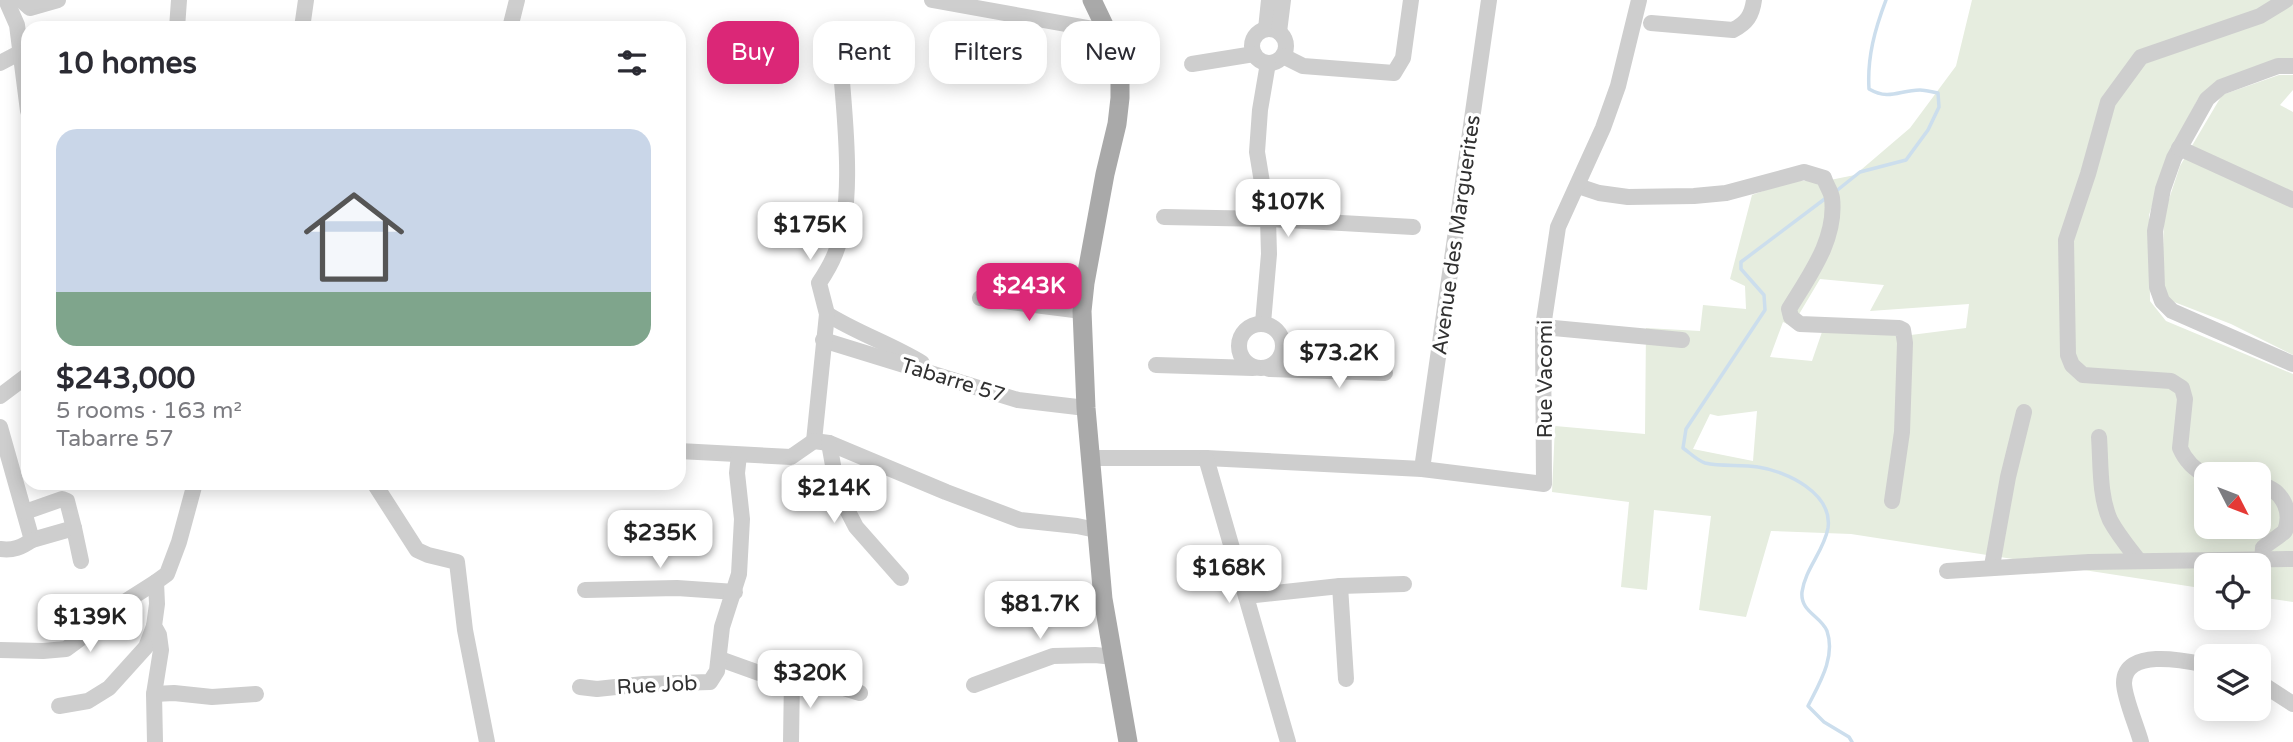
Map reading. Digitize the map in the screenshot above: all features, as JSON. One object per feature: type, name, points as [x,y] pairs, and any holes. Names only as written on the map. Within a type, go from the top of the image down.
[{"type":"main road","points":[[1092,0],[1101,21]]},
{"type":"main road","points":[[1120,84],[1117,124],[1093,233],[1082,311],[1086,408],[1103,600],[1128,742]]},
{"type":"street","points":[[6,0],[17,26],[21,66]]},
{"type":"street","points":[[21,0],[30,8],[58,0]]},
{"type":"street","points":[[178,21],[179,0]]},
{"type":"street","points":[[303,21],[306,0]]},
{"type":"street","points":[[512,21],[517,0]]},
{"type":"street","points":[[932,0],[1061,23]]},
{"type":"street","points":[[1192,64],[1261,59],[1275,62],[1283,56],[1286,44],[1273,31],[1269,0]]},
{"type":"street","points":[[1273,31],[1283,0]]},
{"type":"street","points":[[1283,56],[1303,66],[1394,73],[1403,58],[1411,0]]},
{"type":"street","name":"Avenue des Marguerites","points":[[1422,469],[1489,0]]},
{"type":"street","name":"Rue Vacomi","points":[[1422,469],[1544,484],[1543,327],[1559,227],[1618,86],[1639,0]]},
{"type":"street","points":[[1651,23],[1733,30],[1743,25],[1749,17],[1754,0]]},
{"type":"street","points":[[2194,466],[2180,448],[2185,398],[2182,388],[2171,381],[2083,375],[2072,365],[2068,355],[2066,240],[2108,102],[2141,57],[2260,16],[2286,0]]},
{"type":"street","points":[[1263,323],[1267,288],[1268,219],[1257,152],[1261,59],[1253,40],[1256,35],[1273,31]]},
{"type":"street","points":[[0,63],[19,53]]},
{"type":"street","points":[[2293,66],[2278,66],[2221,87],[2207,99],[2179,148],[2157,211],[2157,287],[2162,301],[2172,311],[2293,364]]},
{"type":"street","points":[[842,84],[846,187],[843,220],[836,253],[820,283],[827,314],[823,340],[822,442],[843,502],[856,527],[901,578]]},
{"type":"street","points":[[2179,148],[2293,200]]},
{"type":"street","points":[[1578,186],[1599,193],[1628,197],[1693,196],[1748,188],[1804,172],[1824,178],[1831,194],[1833,216],[1827,243],[1789,309],[1791,317],[1800,324],[1903,330],[1905,343],[1902,432],[1892,501]]},
{"type":"street","points":[[1164,217],[1268,219],[1413,227]]},
{"type":"street","points":[[980,298],[1082,311]]},
{"type":"street","points":[[827,314],[890,344],[939,374]]},
{"type":"street","points":[[1263,323],[1272,326],[1279,333],[1283,350],[1279,359],[1261,369],[1243,359],[1239,347],[1245,330],[1263,323]]},
{"type":"street","points":[[1543,327],[1682,340]]},
{"type":"street","name":"Tabarre 57","points":[[823,340],[1018,400],[1086,408]]},
{"type":"street","points":[[1226,367],[1239,347]]},
{"type":"street","points":[[1283,350],[1294,370]]},
{"type":"street","points":[[1157,365],[1385,373]]},
{"type":"street","points":[[0,396],[21,380]]},
{"type":"street","points":[[1992,566],[2008,477],[2024,412]]},
{"type":"street","points":[[0,427],[5,460],[32,540]]},
{"type":"street","points":[[2099,437],[2103,498],[2109,517],[2118,534],[2139,561]]},
{"type":"street","points":[[686,451],[791,457],[822,442],[1020,520],[1096,530]]},
{"type":"street","name":"Rue Job","points":[[580,687],[597,689],[710,682],[717,671],[723,627],[738,574],[742,519],[737,473],[739,455]]},
{"type":"street","points":[[1091,458],[1206,458],[1422,469]]},
{"type":"street","points":[[1206,458],[1287,742]]},
{"type":"street","points":[[2263,553],[2263,548],[2286,530],[2291,518],[2291,505],[2272,487]]},
{"type":"street","points":[[0,650],[66,649],[123,603],[167,574],[193,490]]},
{"type":"street","points":[[378,490],[417,550],[457,562],[464,619],[486,742]]},
{"type":"street","points":[[24,512],[62,499],[67,501],[81,561]]},
{"type":"street","points":[[0,550],[24,546],[32,540],[74,528]]},
{"type":"street","points":[[2271,560],[2293,559]]},
{"type":"street","points":[[1947,571],[1992,566],[2194,561]]},
{"type":"street","points":[[59,706],[88,701],[108,688],[146,647],[158,604],[156,582]]},
{"type":"street","points":[[1246,597],[1340,586],[1404,584]]},
{"type":"street","points":[[1340,586],[1346,679]]},
{"type":"street","points":[[584,590],[677,588],[735,592]]},
{"type":"street","points":[[154,626],[159,635],[160,650],[154,694],[155,742]]},
{"type":"street","points":[[974,685],[1053,656],[1114,657]]},
{"type":"street","points":[[719,659],[759,673],[812,678],[860,693]]},
{"type":"street","points":[[2141,742],[2124,682],[2128,671],[2137,663],[2150,659],[2194,663]]},
{"type":"street","points":[[791,742],[792,677]]},
{"type":"street","points":[[2271,690],[2293,704]]},
{"type":"street","points":[[154,694],[212,697],[256,694]]},
{"type":"shaded area","points":[[1972,0],[2293,0],[2293,60],[2224,78],[2198,99],[2170,152],[2149,215],[2150,301],[2166,321],[2293,374],[2293,602],[2271,599],[2271,553],[2194,553],[2194,587],[1851,534],[1771,531],[1746,617],[1699,610],[1711,516],[1654,510],[1647,590],[1621,587],[1629,502],[1552,492],[1555,426],[1645,434],[1646,328],[1700,331],[1703,305],[1746,309],[1745,286],[1730,279],[1752,195],[1794,180],[1820,182],[1855,175],[1910,128],[1956,66]],"holes":[[[1820,279],[1884,285],[1870,311],[1969,304],[1966,328],[1903,336],[1823,329],[1812,361],[1770,357],[1783,322],[1792,326]],[[1757,411],[1753,461],[1693,449],[1710,414],[1718,416]]]},
{"type":"shaded area","points":[[2279,75],[2293,75],[2293,90],[2280,105],[2293,112],[2293,355],[2231,324],[2169,300],[2162,290],[2164,214],[2180,166],[2222,95]]},
{"type":"waterway","points":[[1835,192],[1860,172],[1906,160],[1928,130],[1939,107],[1938,93],[1913,90],[1889,95],[1869,89],[1873,43],[1886,0]]},
{"type":"waterway","points":[[1826,198],[1741,262],[1741,269],[1764,295],[1765,310],[1686,429],[1683,448],[1705,463],[1758,467],[1781,473],[1805,486],[1823,504],[1828,515],[1828,528],[1804,584],[1802,599],[1807,609],[1827,631],[1829,651],[1825,670],[1808,706],[1824,722],[1849,737],[1852,742]]}]
